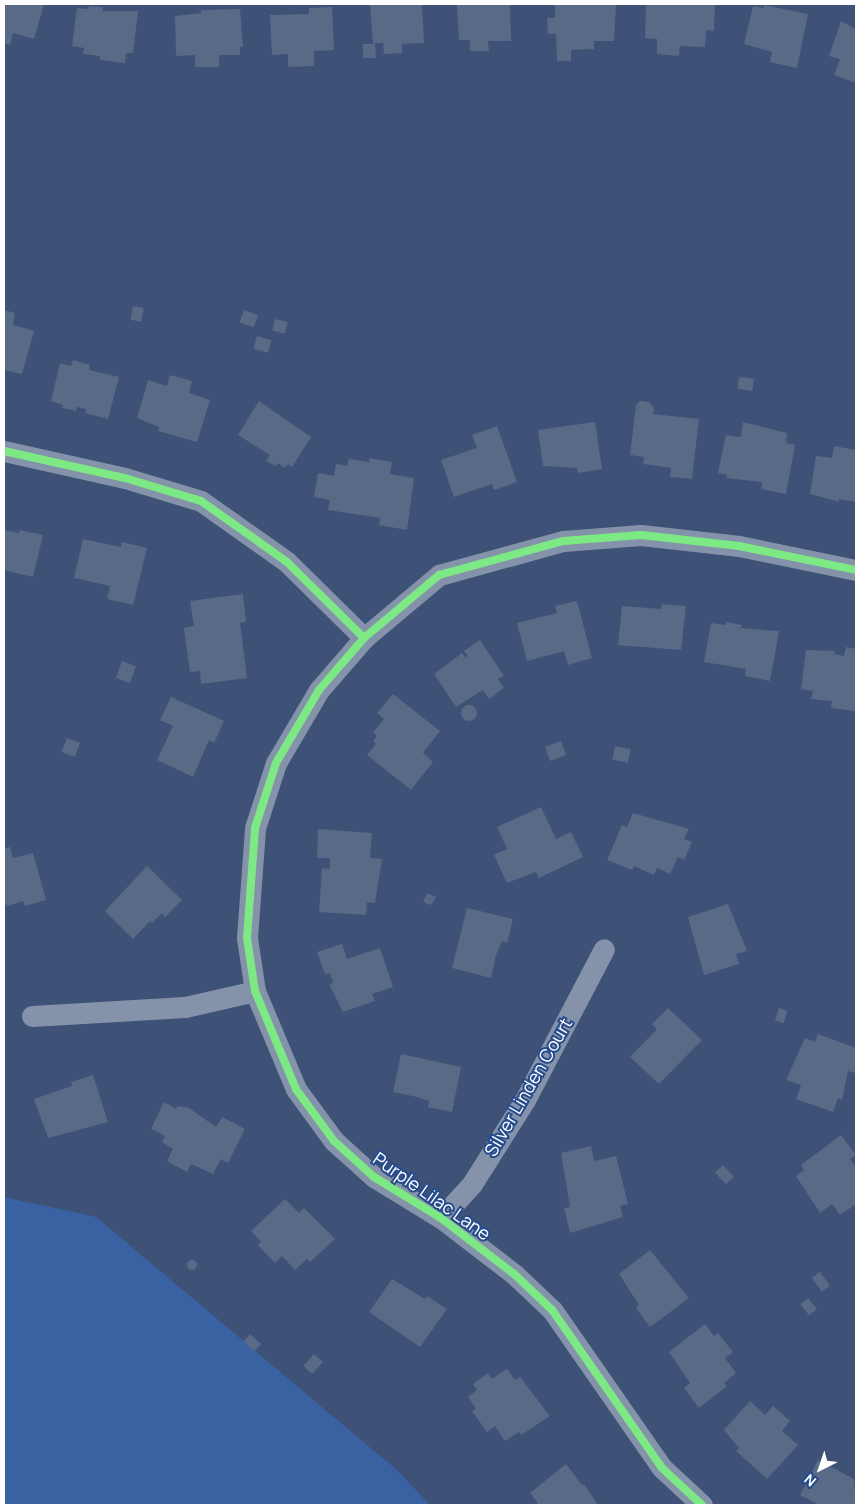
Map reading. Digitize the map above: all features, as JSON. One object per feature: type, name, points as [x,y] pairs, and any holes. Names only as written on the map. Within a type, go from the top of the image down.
[{"type":"street","points":[[4,451],[125,478],[201,501],[288,562],[364,638]]},
{"type":"street","name":"Purple Lilac Lane","points":[[702,1505],[662,1468],[552,1310],[514,1274],[441,1218],[374,1177],[334,1140],[296,1089],[254,991],[247,938],[255,828],[276,763],[319,690],[364,638],[439,575],[563,541],[641,535],[739,546],[856,570]]},
{"type":"street","name":"Silver Linden Court","points":[[441,1218],[472,1184],[525,1100],[604,949]]},
{"type":"street","points":[[32,1016],[185,1007],[254,991]]},
{"type":"shaded area","points":[[4,1197],[96,1217],[398,1471],[430,1505],[4,1505]]},
{"type":"building","points":[[4,4],[44,4],[34,39],[13,33],[10,45],[4,43]]},
{"type":"building","points":[[370,4],[422,4],[424,43],[402,44],[402,53],[384,54],[383,43],[375,43],[376,58],[363,58],[363,44],[373,44]]},
{"type":"building","points":[[457,4],[510,4],[511,41],[488,41],[489,51],[470,51],[470,40],[459,40]]},
{"type":"building","points":[[555,4],[616,4],[614,41],[594,41],[594,49],[571,50],[571,61],[557,61],[556,34],[548,34],[547,18],[555,18]]},
{"type":"building","points":[[646,4],[715,4],[714,31],[706,30],[705,47],[680,46],[679,56],[657,54],[657,39],[645,38]]},
{"type":"building","points":[[764,5],[808,14],[797,68],[770,62],[772,52],[744,44],[753,6],[764,8]]},
{"type":"building","points":[[89,6],[103,7],[102,11],[138,11],[133,53],[126,53],[125,63],[100,60],[100,56],[83,54],[84,48],[72,46],[77,8],[88,9]]},
{"type":"building","points":[[332,7],[334,50],[314,51],[314,66],[288,67],[288,54],[272,55],[270,15],[309,14],[309,8]]},
{"type":"building","points":[[240,9],[243,47],[240,47],[240,55],[219,55],[219,67],[195,67],[195,55],[176,56],[175,16],[201,13],[201,10]]},
{"type":"building","points":[[841,21],[856,29],[856,83],[834,75],[840,59],[829,56]]},
{"type":"building","points":[[133,306],[144,308],[141,322],[131,320]]},
{"type":"building","points":[[4,310],[15,313],[13,325],[34,331],[22,374],[4,370]]},
{"type":"building","points":[[244,310],[258,315],[254,327],[240,322]]},
{"type":"building","points":[[275,319],[288,322],[285,334],[272,331]]},
{"type":"building","points":[[257,336],[271,340],[268,353],[253,348]]},
{"type":"building","points":[[73,360],[90,365],[89,370],[119,377],[108,419],[85,413],[86,409],[77,407],[76,411],[62,408],[63,405],[51,401],[60,363],[71,366]]},
{"type":"building","points":[[170,375],[192,381],[189,393],[210,400],[197,442],[158,431],[159,427],[137,418],[148,380],[167,386]]},
{"type":"building","points":[[739,377],[754,379],[752,391],[737,389]]},
{"type":"building","points":[[259,401],[311,437],[292,467],[288,464],[285,468],[278,463],[276,466],[266,461],[270,455],[238,435]]},
{"type":"building","points":[[640,401],[649,402],[654,408],[653,414],[699,419],[692,479],[670,477],[671,468],[643,464],[644,457],[630,455],[636,405]]},
{"type":"building","points":[[595,422],[602,469],[578,473],[577,468],[543,466],[538,430]]},
{"type":"building","points":[[743,422],[787,433],[786,443],[795,445],[786,494],[761,489],[762,482],[726,478],[727,475],[718,473],[726,435],[741,437]]},
{"type":"building","points":[[497,426],[517,482],[494,490],[492,484],[454,497],[441,460],[477,448],[472,435]]},
{"type":"building","points":[[834,446],[856,450],[856,502],[839,499],[839,502],[810,494],[816,456],[832,458]]},
{"type":"building","points":[[369,458],[392,462],[390,474],[414,478],[407,530],[379,525],[380,518],[328,510],[330,500],[314,497],[318,473],[334,476],[336,464],[347,466],[349,459],[369,462]]},
{"type":"building","points":[[4,530],[19,533],[20,530],[43,535],[33,577],[4,570]]},
{"type":"building","points":[[83,539],[121,547],[122,542],[147,548],[133,605],[107,599],[110,586],[74,578]]},
{"type":"building","points":[[243,594],[246,622],[240,623],[247,678],[201,684],[200,671],[190,672],[184,628],[194,626],[190,601]]},
{"type":"building","points":[[577,601],[592,658],[568,665],[564,651],[527,661],[517,623],[557,613],[555,606]]},
{"type":"building","points":[[662,604],[686,606],[681,650],[618,645],[622,606],[661,609]]},
{"type":"building","points":[[726,622],[742,625],[741,628],[779,631],[770,681],[745,676],[746,669],[704,662],[711,623],[725,625]]},
{"type":"building","points":[[480,640],[504,676],[498,679],[504,688],[489,699],[483,690],[456,707],[434,674],[462,653],[465,657],[468,656],[464,651]]},
{"type":"building","points":[[846,647],[856,649],[855,711],[831,708],[832,701],[811,699],[813,691],[801,689],[806,650],[835,651],[834,654],[844,656]]},
{"type":"building","points":[[122,661],[136,666],[130,683],[116,678]]},
{"type":"building","points":[[393,694],[440,731],[423,753],[433,762],[411,790],[367,755],[376,744],[373,741],[377,736],[373,732],[384,719],[377,713]]},
{"type":"building","points":[[171,697],[224,721],[214,743],[209,740],[193,777],[157,760],[173,726],[160,720]]},
{"type":"building","points":[[469,705],[477,713],[469,721],[461,713]]},
{"type":"building","points":[[67,738],[80,743],[75,757],[62,752]]},
{"type":"building","points":[[561,741],[566,755],[550,761],[545,747]]},
{"type":"building","points":[[615,746],[631,749],[628,763],[612,760]]},
{"type":"building","points":[[541,807],[556,839],[571,832],[583,857],[539,878],[536,872],[507,883],[494,855],[507,849],[497,827]]},
{"type":"building","points":[[633,813],[689,829],[684,839],[692,842],[684,860],[678,857],[670,874],[657,868],[654,875],[634,866],[632,870],[607,860],[622,825],[627,827]]},
{"type":"building","points":[[318,829],[372,833],[370,858],[382,859],[375,903],[367,902],[366,915],[319,912],[322,868],[330,869],[330,858],[317,858]]},
{"type":"building","points":[[10,847],[13,858],[33,853],[46,900],[25,906],[23,901],[8,906],[4,903],[4,848]]},
{"type":"building","points":[[147,866],[182,900],[165,917],[162,913],[152,923],[150,921],[133,939],[105,911]]},
{"type":"building","points":[[427,893],[436,897],[431,905],[423,902]]},
{"type":"building","points":[[728,904],[747,951],[736,954],[739,964],[704,975],[688,917]]},
{"type":"building","points":[[467,908],[513,919],[507,943],[502,941],[496,955],[491,978],[452,968]]},
{"type":"building","points":[[342,944],[347,959],[380,948],[393,987],[372,994],[375,1001],[343,1012],[329,984],[333,983],[330,973],[325,974],[317,952]]},
{"type":"building","points":[[668,1008],[702,1040],[659,1084],[630,1057],[657,1029],[652,1024]]},
{"type":"building","points":[[779,1008],[788,1011],[784,1023],[775,1020]]},
{"type":"building","points":[[818,1034],[856,1048],[855,1073],[848,1071],[842,1100],[838,1098],[833,1112],[796,1099],[801,1085],[786,1080],[805,1038],[815,1042]]},
{"type":"building","points":[[401,1054],[461,1067],[452,1112],[428,1107],[429,1101],[393,1092]]},
{"type":"building","points":[[93,1075],[108,1122],[48,1138],[34,1099],[72,1086],[71,1082]]},
{"type":"building","points":[[164,1102],[176,1109],[178,1106],[189,1108],[216,1127],[222,1117],[245,1129],[228,1163],[221,1159],[213,1174],[191,1164],[187,1172],[167,1161],[173,1149],[162,1142],[165,1136],[151,1129]]},
{"type":"building","points":[[841,1135],[856,1155],[850,1159],[856,1167],[856,1204],[840,1215],[832,1204],[820,1213],[796,1176],[804,1170],[801,1165]]},
{"type":"building","points":[[591,1146],[594,1161],[616,1156],[628,1204],[620,1206],[623,1217],[570,1233],[564,1208],[570,1207],[561,1153]]},
{"type":"building","points":[[723,1165],[734,1177],[726,1184],[715,1173]]},
{"type":"building","points":[[285,1199],[299,1213],[304,1208],[335,1239],[310,1262],[307,1259],[295,1270],[282,1256],[275,1263],[258,1245],[261,1242],[251,1231]]},
{"type":"building","points":[[650,1250],[689,1298],[650,1327],[636,1308],[639,1305],[619,1274]]},
{"type":"building","points":[[190,1260],[194,1260],[197,1265],[196,1269],[190,1270],[187,1267],[187,1263]]},
{"type":"building","points":[[820,1272],[830,1286],[822,1292],[812,1278]]},
{"type":"building","points":[[392,1279],[425,1299],[427,1296],[447,1309],[420,1347],[369,1312]]},
{"type":"building","points":[[808,1298],[817,1309],[809,1315],[800,1304]]},
{"type":"building","points":[[705,1324],[714,1336],[718,1333],[733,1352],[725,1358],[736,1373],[724,1383],[727,1386],[699,1408],[684,1388],[690,1383],[669,1352]]},
{"type":"building","points":[[250,1334],[261,1344],[254,1351],[243,1341]]},
{"type":"building","points":[[314,1354],[323,1362],[312,1374],[303,1366]]},
{"type":"building","points":[[507,1369],[515,1380],[520,1377],[550,1416],[521,1435],[519,1432],[505,1441],[495,1426],[487,1432],[472,1411],[476,1409],[468,1397],[477,1390],[473,1384],[488,1373],[492,1379]]},
{"type":"building","points":[[750,1401],[765,1415],[773,1406],[790,1421],[782,1431],[798,1445],[767,1479],[736,1451],[739,1448],[724,1430]]},
{"type":"building","points":[[818,1460],[854,1479],[856,1505],[819,1505],[800,1495]]},
{"type":"building","points":[[566,1464],[582,1485],[584,1484],[598,1505],[535,1505],[538,1503],[530,1493]]},
{"type":"cycle path","points":[[4,451],[125,478],[201,501],[287,562],[364,638]]},
{"type":"cycle path","points":[[702,1505],[662,1468],[552,1310],[514,1274],[441,1218],[374,1177],[334,1141],[296,1089],[255,991],[247,938],[255,828],[276,763],[319,690],[364,638],[439,575],[563,541],[641,535],[739,546],[856,570]]}]
